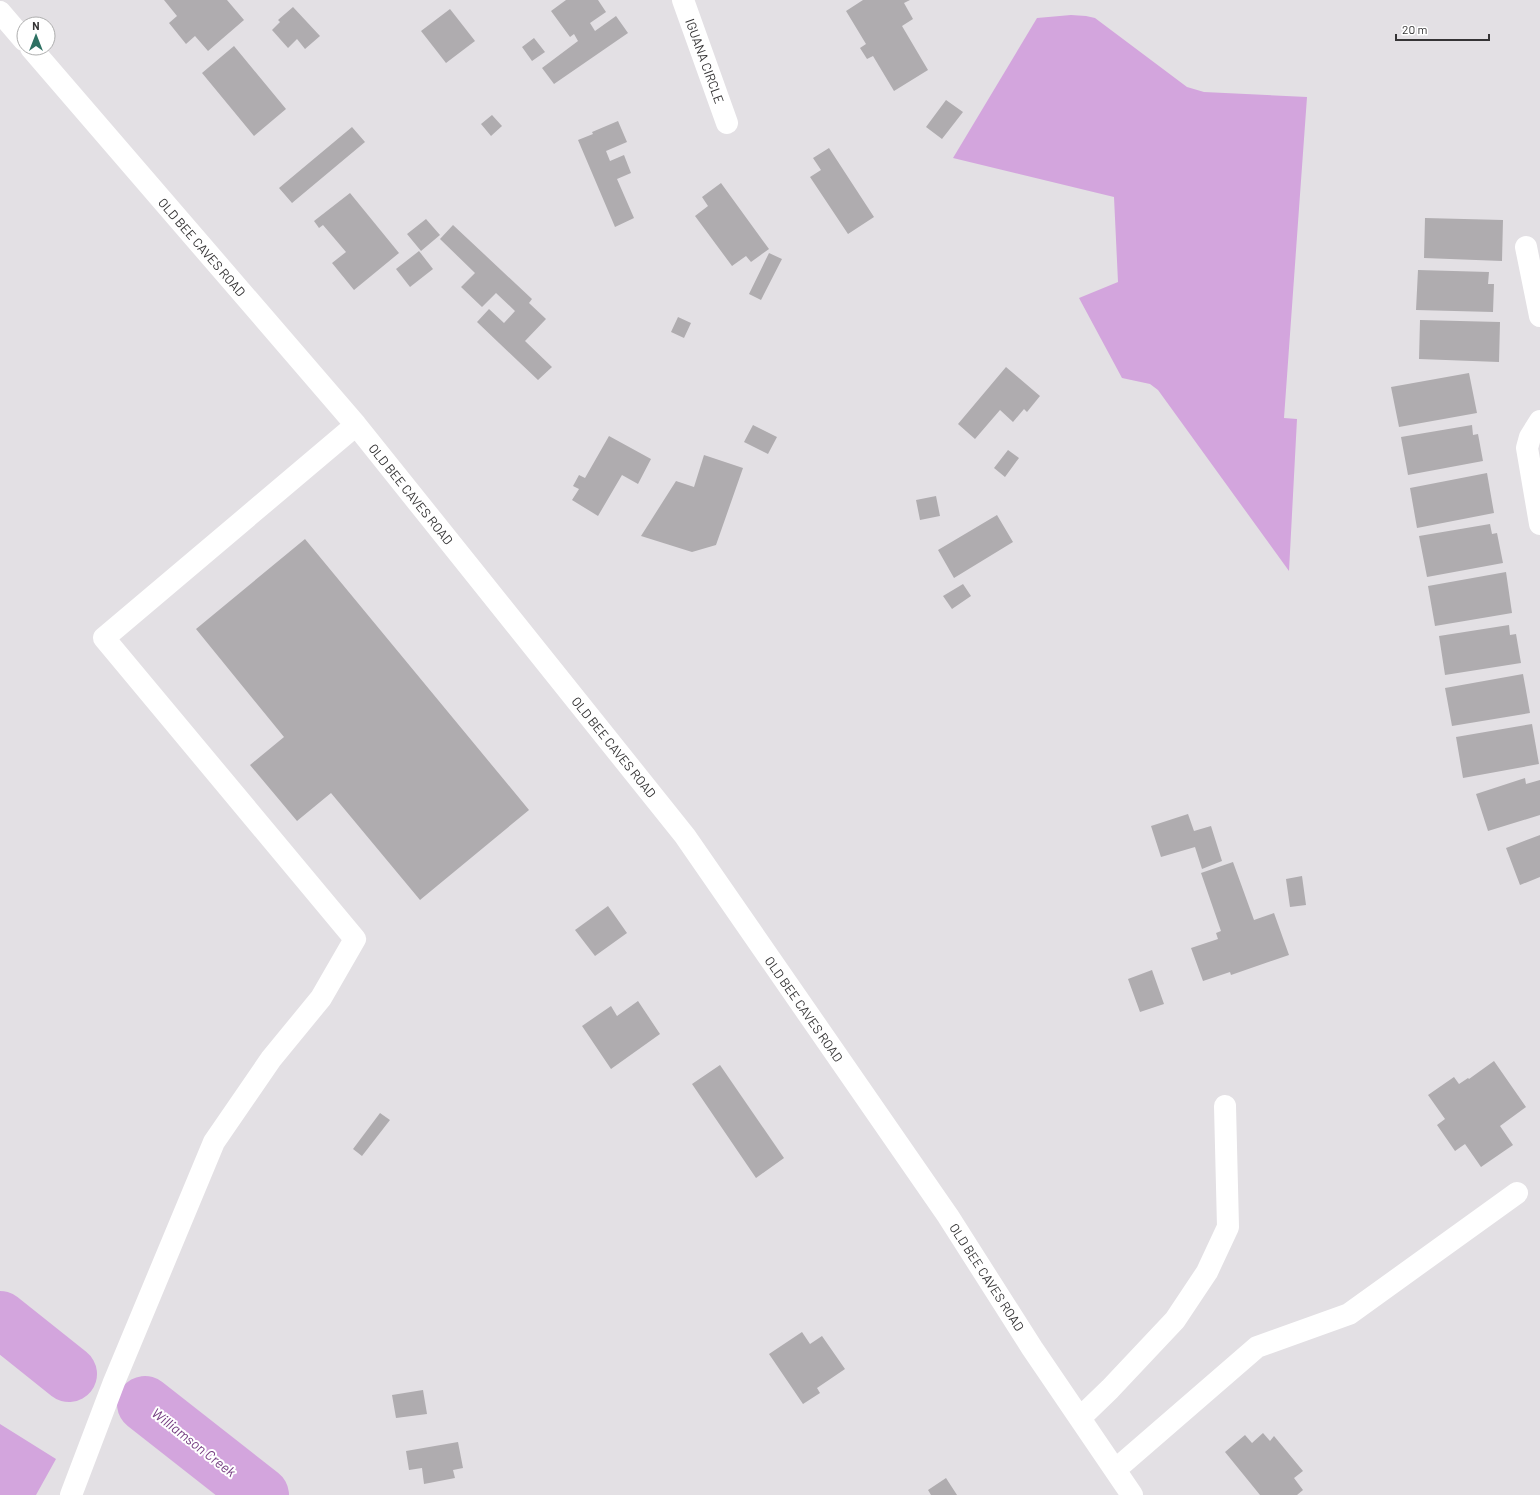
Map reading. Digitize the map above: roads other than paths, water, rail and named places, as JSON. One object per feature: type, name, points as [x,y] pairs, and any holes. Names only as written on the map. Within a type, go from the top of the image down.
[{"type":"street","name":"IGUANA CIRCLE","points":[[683,0],[727,123]]},
{"type":"street","points":[[0,12],[16,31]]},
{"type":"street","name":"OLD BEE CAVES ROAD","points":[[38,56],[356,425],[685,836],[948,1216],[1032,1348],[1132,1495]]},
{"type":"street","points":[[1526,247],[1540,316]]},
{"type":"street","points":[[1540,421],[1530,437],[1527,448],[1540,524]]},
{"type":"street","points":[[71,1495],[114,1382],[214,1142],[271,1059],[321,998],[355,939],[104,638],[356,425]]},
{"type":"street","points":[[1080,1418],[1110,1389],[1175,1320],[1207,1272],[1228,1227],[1226,1106]]},
{"type":"street","points":[[1116,1470],[1257,1347],[1349,1314],[1517,1193]]},
{"type":"waterway","name":"Williamson Creek","points":[[0,1319],[69,1374]]},
{"type":"waterway","name":"Williamson Creek","points":[[145,1404],[261,1495]]}]
